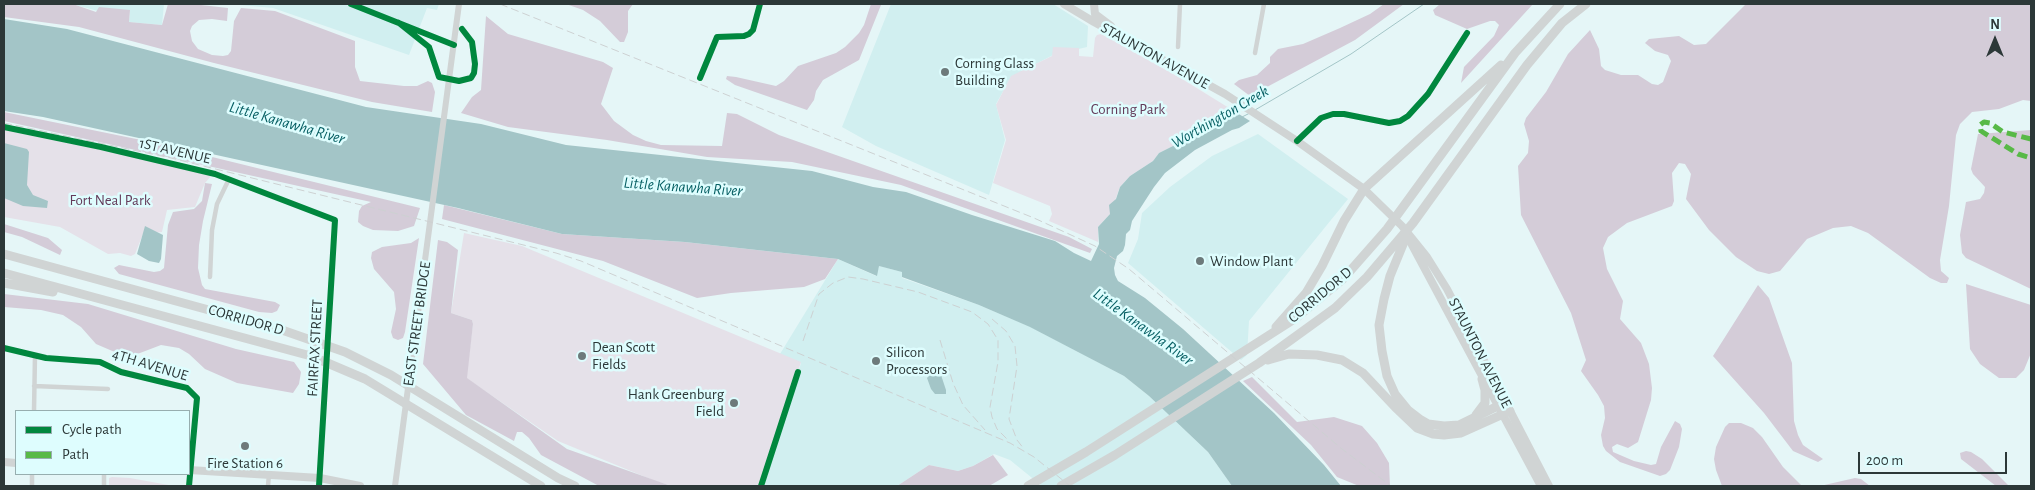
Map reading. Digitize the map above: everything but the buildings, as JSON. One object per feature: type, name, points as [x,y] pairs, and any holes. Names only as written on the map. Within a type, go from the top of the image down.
[{"type":"highway","name":"CORRIDOR D","points":[[1028,486],[1086,452],[1296,318],[1343,279],[1387,229],[1515,54],[1560,4]]},
{"type":"highway","points":[[1506,402],[1460,425],[1428,424],[1421,420],[1408,410],[1395,394],[1388,376],[1379,325],[1386,292],[1401,242],[1413,223],[1527,64],[1562,23],[1586,4]]},
{"type":"highway","points":[[1269,335],[1306,292],[1322,266],[1344,221],[1364,189],[1515,54]]},
{"type":"highway","name":"CORRIDOR D","points":[[1286,351],[1335,308],[1401,242]]},
{"type":"highway","points":[[4,247],[85,275]]},
{"type":"highway","name":"CORRIDOR D","points":[[4,254],[311,339],[345,352],[391,375],[558,478],[575,486]]},
{"type":"highway","name":"CORRIDOR D","points":[[4,273],[108,302],[292,349],[343,368],[395,397],[541,486]]},
{"type":"highway","points":[[4,283],[108,302]]},
{"type":"highway","points":[[1060,486],[1115,455],[1259,363],[1286,351],[1342,360],[1363,373],[1417,428],[1433,434],[1450,435],[1461,433],[1506,414]]},
{"type":"highway","points":[[1468,421],[1478,414],[1485,403],[1485,390],[1482,379]]},
{"type":"main road","name":"EAST STREET BRIDGE","points":[[395,486],[459,4]]},
{"type":"main road","name":"STAUNTON AVENUE","points":[[1064,4],[1225,94],[1297,141],[1364,189],[1402,226],[1427,258],[1447,289],[1506,402],[1506,414],[1540,486]]},
{"type":"main road","points":[[1085,17],[1093,5]]},
{"type":"main road","points":[[1093,5],[1098,18],[1131,38],[1141,48]]},
{"type":"main road","name":"STAUNTON AVENUE","points":[[1402,226],[1497,406],[1506,414],[1549,486]]},
{"type":"main road","points":[[190,470],[320,478],[360,486]]},
{"type":"street","points":[[351,4],[454,45]]},
{"type":"street","points":[[700,78],[717,37],[749,34],[753,30],[760,4]]},
{"type":"street","points":[[1178,47],[1180,4]]},
{"type":"street","points":[[1255,53],[1264,4]]},
{"type":"street","points":[[1297,141],[1321,118],[1332,114],[1344,114],[1389,123],[1400,121],[1408,116],[1428,94],[1468,32]]},
{"type":"street","name":"1ST AVENUE","points":[[4,128],[142,156],[215,174],[335,220]]},
{"type":"street","points":[[210,277],[212,230],[217,204],[229,179]]},
{"type":"street","name":"FAIRFAX STREET","points":[[320,486],[335,220]]},
{"type":"street","name":"4TH AVENUE","points":[[4,348],[46,358],[100,362],[121,372],[187,388],[197,398],[190,470]]},
{"type":"street","points":[[34,410],[35,356]]},
{"type":"street","points":[[761,486],[798,372]]},
{"type":"street","points":[[34,386],[108,388]]},
{"type":"street","points":[[268,486],[269,474]]},
{"type":"shaded area","points":[[4,4],[73,4],[96,12],[99,7],[130,10],[129,22],[162,25],[168,4],[192,4],[228,8],[227,21],[199,20],[192,26],[190,31],[192,41],[198,49],[212,55],[223,56],[228,55],[231,51],[234,21],[241,8],[275,11],[355,41],[355,67],[360,81],[404,86],[417,86],[428,81],[432,83],[435,92],[432,112],[372,102],[79,27],[4,17]]},
{"type":"shaded area","points":[[72,4],[164,4],[162,25],[129,22],[130,10],[98,11]]},
{"type":"shaded area","points":[[229,4],[439,4],[437,10],[427,8],[409,55],[273,8]]},
{"type":"shaded area","points":[[566,4],[633,4],[628,11],[628,32],[624,42],[620,42],[600,21],[583,10]]},
{"type":"shaded area","points":[[871,4],[881,5],[859,60],[823,80],[807,110],[735,85],[726,79],[727,76],[736,77],[776,86],[784,81],[798,66],[836,53],[845,47],[864,25]]},
{"type":"shaded area","points":[[891,4],[1053,4],[1088,26],[1087,47],[1053,55],[1011,77],[996,104],[1005,140],[989,195],[876,146],[842,127]]},
{"type":"shaded area","points":[[1384,4],[1404,4],[1355,40],[1250,96],[1234,84],[1239,80],[1257,75],[1270,63],[1270,57],[1278,49],[1303,44],[1370,14]]},
{"type":"shaded area","points":[[1440,4],[1533,4],[1461,83],[1464,67],[1494,36],[1499,25],[1495,21],[1490,21],[1467,29],[1435,15],[1433,10]]},
{"type":"shaded area","points":[[1746,4],[2031,4],[2031,101],[2023,100],[1999,109],[1972,112],[1960,124],[1956,135],[1949,206],[1940,260],[1941,271],[1949,278],[1947,283],[1941,283],[1930,278],[1868,233],[1851,226],[1833,228],[1807,239],[1780,271],[1769,274],[1757,271],[1736,257],[1709,230],[1686,199],[1691,174],[1685,164],[1679,163],[1672,173],[1674,201],[1672,206],[1627,223],[1608,237],[1603,248],[1607,269],[1623,301],[1620,319],[1641,343],[1649,364],[1652,388],[1651,400],[1638,442],[1628,448],[1617,444],[1612,447],[1613,452],[1634,461],[1651,465],[1656,464],[1661,447],[1675,421],[1680,424],[1682,429],[1679,447],[1670,470],[1660,476],[1620,462],[1606,451],[1603,446],[1601,435],[1605,418],[1604,406],[1581,371],[1586,360],[1571,313],[1521,215],[1518,166],[1528,153],[1529,141],[1524,124],[1526,118],[1546,92],[1568,54],[1590,30],[1599,49],[1601,66],[1605,70],[1621,75],[1638,75],[1652,84],[1658,85],[1663,82],[1671,61],[1668,55],[1655,51],[1645,43],[1649,39],[1679,36],[1694,45],[1706,44]]},
{"type":"shaded area","points":[[486,16],[508,34],[603,62],[613,68],[601,104],[614,121],[633,135],[646,141],[661,145],[722,146],[727,113],[737,114],[779,135],[1069,237],[1092,249],[1090,253],[901,185],[792,162],[707,157],[607,140],[508,127],[461,113],[472,97],[481,90]]},
{"type":"shaded area","points":[[4,112],[151,142],[420,208],[414,226],[398,231],[373,230],[358,222],[359,211],[362,206],[371,202],[4,121]]},
{"type":"shaded area","points":[[2031,130],[2031,289],[1966,258],[1962,253],[1960,235],[1966,202],[1980,199],[1984,193],[1985,187],[1971,169],[1978,134]]},
{"type":"shaded area","points":[[1258,134],[1348,199],[1249,321],[1247,355],[1241,360],[1128,263],[1138,239],[1142,213],[1170,187],[1212,156]]},
{"type":"shaded area","points":[[205,183],[212,184],[199,245],[198,268],[202,285],[205,289],[275,302],[280,305],[277,311],[272,313],[259,312],[119,274],[114,268],[119,265],[154,272],[164,268],[168,225],[173,212],[194,209],[202,201]]},
{"type":"shaded area","points":[[444,205],[562,234],[685,242],[838,259],[825,279],[804,287],[697,298],[603,261],[442,219]]},
{"type":"shaded area","points":[[4,224],[48,238],[62,250],[60,255],[22,237],[4,232]]},
{"type":"shaded area","points":[[419,238],[405,332],[403,338],[398,340],[393,338],[391,332],[396,309],[394,292],[374,269],[371,258],[372,252],[382,247],[411,243]]},
{"type":"shaded area","points":[[438,240],[447,242],[458,250],[451,313],[472,320],[473,324],[467,378],[567,449],[671,486],[599,486],[541,455],[529,438],[522,432],[517,432],[514,441],[466,415],[423,364]]},
{"type":"shaded area","points":[[838,259],[876,276],[879,266],[903,272],[902,278],[979,305],[1031,327],[1124,376],[1149,396],[1208,452],[1232,486],[1042,486],[1010,460],[994,454],[973,466],[958,471],[929,465],[897,486],[764,486],[801,363],[780,354]]},
{"type":"shaded area","points":[[1966,284],[2031,305],[2031,353],[2024,370],[2016,378],[1999,378],[1980,364],[1970,349]]},
{"type":"shaded area","points":[[1758,285],[1769,298],[1792,363],[1794,421],[1798,435],[1803,445],[1823,459],[1818,462],[1793,451],[1764,413],[1713,356]]},
{"type":"shaded area","points":[[4,294],[88,304],[236,349],[294,362],[301,372],[299,384],[293,393],[237,383],[205,369],[189,354],[179,348],[161,345],[128,356],[117,353],[96,344],[81,327],[63,315],[41,310],[4,307]]},
{"type":"shaded area","points":[[1252,377],[1297,422],[1334,417],[1362,426],[1377,443],[1389,463],[1390,486],[1359,486],[1337,477],[1311,445],[1243,381]]},
{"type":"shaded area","points":[[1729,423],[1741,423],[1753,428],[1762,437],[1783,467],[1801,485],[1814,486],[1722,486],[1714,459],[1716,447],[1725,427]]},
{"type":"shaded area","points":[[1966,451],[1982,459],[2009,486],[1996,486],[1961,459],[1960,453]]},
{"type":"shaded area","points":[[993,455],[1008,475],[989,486],[897,486],[929,465],[958,471],[973,466]]},
{"type":"shaded area","points":[[1855,478],[1861,479],[1870,486],[1820,486]]},
{"type":"green space","name":"Corning Park","points":[[1101,34],[1182,79],[1234,111],[1193,139],[1159,153],[1153,161],[1130,176],[1120,187],[1110,214],[1098,227],[1098,242],[1049,221],[1052,214],[1050,206],[993,183],[1006,140],[996,105],[1011,76],[1052,56],[1053,47],[1079,48],[1079,56],[1093,57],[1095,38]]},
{"type":"green space","name":"Fort Neal Park","points":[[4,130],[145,159],[211,176],[205,183],[195,207],[167,210],[162,232],[143,234],[135,254],[131,256],[120,253],[108,254],[60,227],[4,217]]},
{"type":"green space","name":"Dean Scott Fields","points":[[464,233],[522,246],[801,362],[761,486],[672,486],[655,481],[558,441],[466,378],[473,324],[472,320],[451,313]]},
{"type":"green space","points":[[109,478],[130,478],[174,486],[109,486]]},
{"type":"water","name":"Little Kanawha River","points":[[4,19],[67,29],[366,107],[481,124],[566,145],[812,171],[873,187],[906,192],[1055,241],[1091,261],[1099,244],[1098,227],[1110,214],[1109,205],[1116,199],[1120,187],[1130,176],[1153,161],[1159,153],[1193,139],[1234,111],[1250,121],[1195,150],[1165,173],[1154,187],[1126,234],[1123,251],[1117,256],[1114,268],[1115,275],[1118,281],[1145,298],[1183,329],[1274,413],[1324,465],[1341,486],[1232,486],[1208,452],[1149,396],[1124,376],[1030,327],[979,305],[902,277],[902,272],[879,266],[877,276],[838,259],[685,242],[562,234],[458,208],[43,117],[4,111]]},
{"type":"water","points":[[4,143],[27,149],[29,152],[27,185],[33,195],[48,201],[47,208],[23,206],[4,198]]},
{"type":"water","points":[[145,226],[163,235],[159,263],[149,261],[137,254]]},
{"type":"water","points":[[935,369],[941,375],[946,394],[935,394],[931,389],[927,378]]},
{"type":"waterway","name":"Worthington Creek","points":[[1255,110],[1351,54],[1424,4]]},
{"type":"waterway","name":"Worthington Creek","points":[[1242,117],[1250,113]]},
{"type":"railway","points":[[500,4],[1034,218],[1095,246],[1129,269],[1342,449],[1391,486]]},
{"type":"railway","points":[[4,123],[171,158],[556,253],[581,261],[1010,443],[1034,457],[1070,486]]},
{"type":"railway","points":[[803,341],[819,294],[833,283],[848,277],[918,292],[972,312],[988,324],[998,340],[998,362],[990,407],[997,429],[1007,439]]},
{"type":"railway","points":[[992,319],[1006,331],[1015,346],[1017,366],[1009,419],[1017,440],[1024,449]]},
{"type":"railway","points":[[940,340],[953,383],[963,405],[985,430]]},
{"type":"marked path","points":[[2031,139],[2003,132],[1990,123],[1984,122],[1980,125],[1981,131],[2018,154],[2031,158]]},
{"type":"cycle path","points":[[351,4],[454,45]]},
{"type":"cycle path","points":[[700,78],[717,37],[744,36],[749,34],[753,30],[760,4]]},
{"type":"cycle path","points":[[399,23],[429,47],[439,77],[459,81],[471,78],[474,73],[475,64],[472,42],[462,29]]},
{"type":"cycle path","points":[[1297,141],[1321,118],[1333,114],[1344,114],[1389,123],[1400,121],[1408,116],[1428,94],[1467,33]]},
{"type":"cycle path","points":[[4,127],[101,147],[215,174],[335,220],[319,486]]},
{"type":"cycle path","points":[[4,348],[46,358],[100,362],[121,372],[187,388],[197,398],[189,486]]},
{"type":"cycle path","points":[[761,486],[798,372]]},
{"type":"place","name":"Corning Glass Building","points":[[945,72]]},
{"type":"place","name":"Window Plant","points":[[1200,261]]},
{"type":"place","name":"Dean Scott Fields","points":[[582,356]]},
{"type":"place","name":"Silicon Processors","points":[[876,361]]},
{"type":"place","name":"Hank Greenburg Field","points":[[734,403]]},
{"type":"place","name":"Fire Station 6","points":[[245,446]]}]
